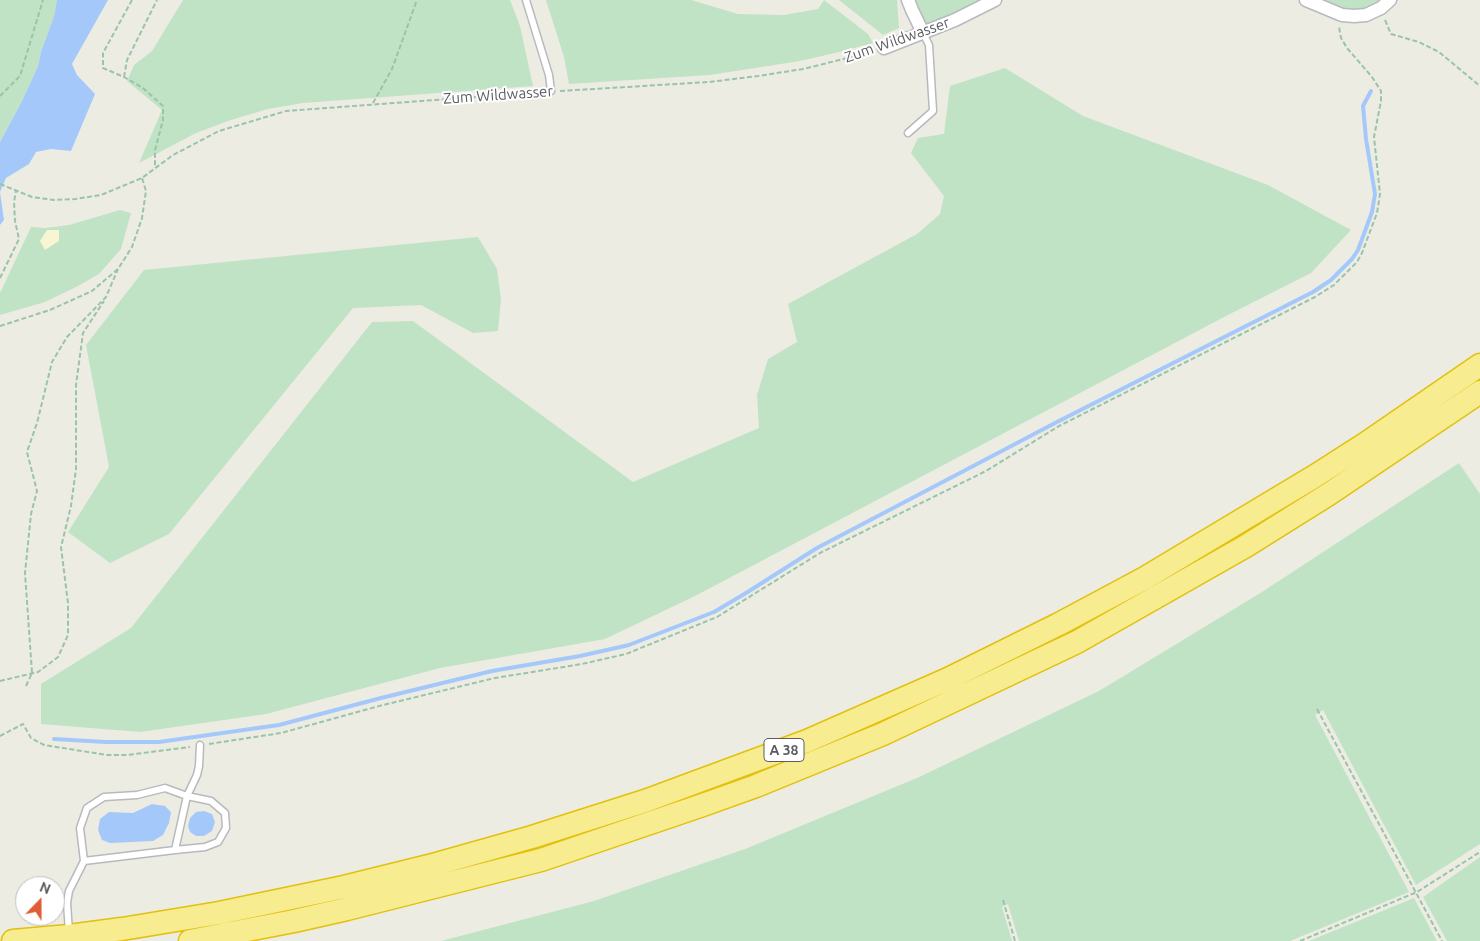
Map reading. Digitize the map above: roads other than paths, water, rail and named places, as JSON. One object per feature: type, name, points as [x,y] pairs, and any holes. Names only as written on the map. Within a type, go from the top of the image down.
[{"type":"highway","name":"A 38","points":[[12,941],[69,936],[169,922],[344,887],[438,864],[532,837],[645,801],[807,741],[948,679],[1059,624],[1145,578],[1315,476],[1480,365]]},
{"type":"highway","name":"A 38","points":[[190,941],[347,909],[541,860],[756,786],[883,734],[1078,642],[1246,546],[1337,489],[1480,392]]},
{"type":"street","points":[[908,0],[924,32]]},
{"type":"street","name":"Zum Wildwasser","points":[[884,48],[955,20],[995,0]]},
{"type":"street","points":[[1306,0],[1342,15],[1354,16],[1366,14],[1385,4]]},
{"type":"lane","points":[[526,0],[549,75],[551,91]]},
{"type":"lane","points":[[908,133],[933,112],[929,45],[924,32]]},
{"type":"lane","points":[[175,850],[187,796],[197,775],[200,745]]},
{"type":"lane","points":[[69,936],[67,903],[69,891],[84,861],[80,828],[87,808],[104,797],[137,796],[165,788],[187,796],[211,801],[225,813],[226,828],[218,842],[205,847],[84,861]]},
{"type":"water","points":[[57,0],[108,0],[72,64],[77,75],[95,94],[71,151],[51,149],[36,152],[29,164],[6,178],[0,192],[0,142],[38,66],[54,16]]},
{"type":"water","points":[[0,192],[4,220],[0,225]]},
{"type":"water","points":[[152,804],[165,806],[171,812],[169,823],[163,835],[153,841],[110,843],[102,840],[98,830],[100,819],[109,812],[133,813]]},
{"type":"water","points":[[204,811],[212,814],[215,822],[212,831],[204,836],[196,836],[190,832],[188,826],[190,818],[196,812]]},
{"type":"waterway","points":[[54,739],[106,742],[159,742],[279,725],[492,671],[580,656],[629,645],[714,612],[817,548],[1057,422],[1313,292],[1331,280],[1352,259],[1358,250],[1372,212],[1375,194],[1363,106],[1371,91]]}]
